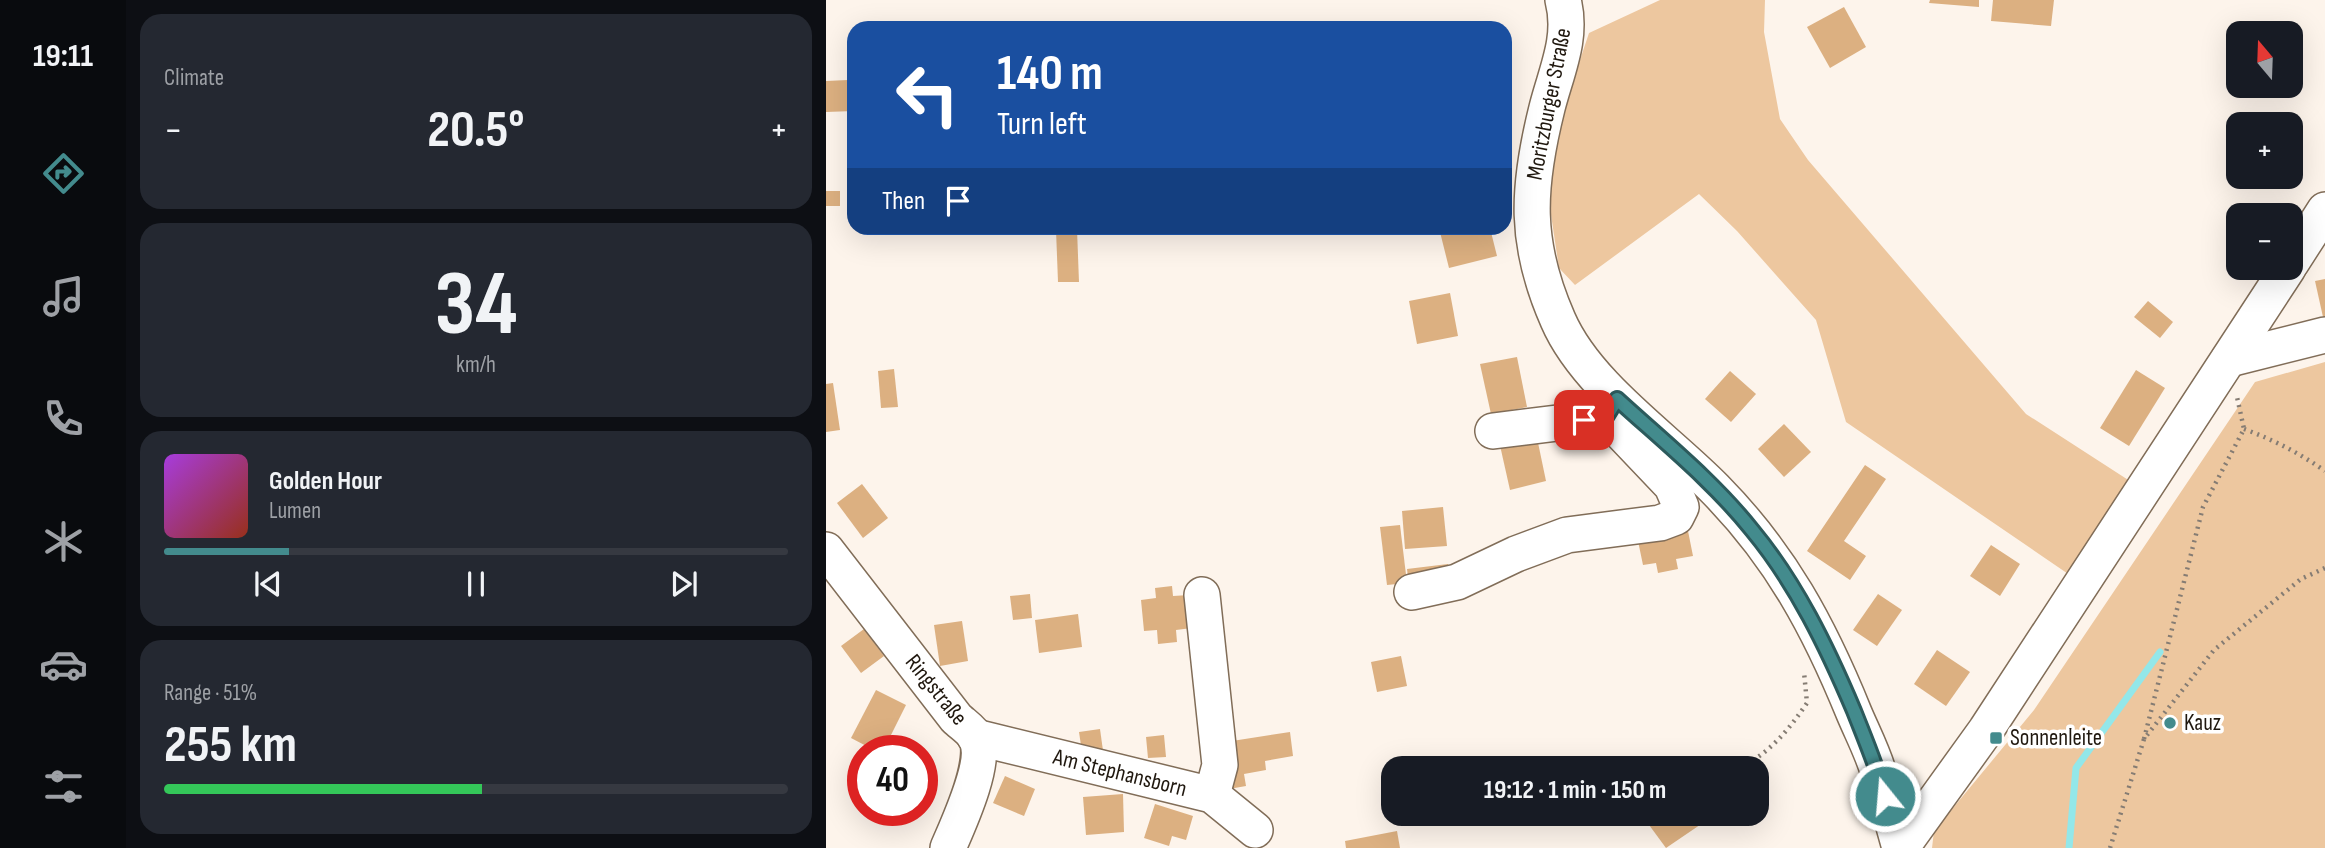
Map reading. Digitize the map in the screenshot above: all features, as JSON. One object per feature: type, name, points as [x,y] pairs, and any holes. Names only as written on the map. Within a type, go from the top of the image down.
[{"type":"street","name":"Moritzburger Straße","points":[[1563,0],[1566,43],[1547,108],[1532,181],[1532,240],[1543,282],[1558,321],[1612,408],[1715,489],[1751,528],[1785,573],[1824,643],[1878,770],[1900,848]]},
{"type":"street","points":[[2303,244],[2325,210]]},
{"type":"street","points":[[1900,848],[1986,730],[2280,280]]},
{"type":"street","points":[[2229,359],[2325,335]]},
{"type":"street","points":[[1412,592],[1457,582],[1516,554],[1567,535],[1660,523],[1676,517],[1681,507],[1672,486],[1612,408],[1493,431]]},
{"type":"street","name":"Ringstraße","points":[[826,550],[957,718],[975,737],[979,750],[978,765],[948,848]]},
{"type":"street","points":[[1202,595],[1220,765],[1213,795]]},
{"type":"street","name":"Am Stephansborn","points":[[975,737],[1213,795],[1255,830]]},
{"type":"path","points":[[2110,848],[2144,739],[2203,507],[2244,429],[2276,441],[2325,471]]},
{"type":"path","points":[[2144,739],[2214,650],[2301,579],[2325,568]]},
{"type":"path","points":[[1761,756],[1787,731],[1807,703],[1803,657],[1824,643]]},
{"type":"shaded area","points":[[1660,0],[1765,0],[1764,32],[1780,119],[1808,160],[2026,414],[2136,485],[2077,580],[1846,422],[1816,320],[1737,231],[1699,194],[1575,285],[1559,268],[1544,168],[1589,33]]},
{"type":"shaded area","points":[[2325,362],[2325,848],[1932,848],[1934,831],[2034,710],[2255,382]]},
{"type":"building","points":[[1930,0],[1979,0],[1979,7],[1929,3]]},
{"type":"building","points":[[1993,0],[2054,0],[2051,26],[1991,21]]},
{"type":"building","points":[[1844,7],[1866,47],[1830,68],[1807,27]]},
{"type":"building","points":[[847,80],[847,111],[826,112],[826,81]]},
{"type":"building","points":[[826,191],[840,191],[840,206],[826,206]]},
{"type":"building","points":[[1056,235],[1077,235],[1079,282],[1058,282]]},
{"type":"building","points":[[1441,235],[1492,235],[1497,256],[1449,268]]},
{"type":"building","points":[[2325,279],[2325,316],[2323,317],[2315,281]]},
{"type":"building","points":[[1450,293],[1458,336],[1417,344],[1409,301]]},
{"type":"building","points":[[2148,301],[2173,322],[2160,338],[2134,317]]},
{"type":"building","points":[[1517,357],[1527,407],[1491,414],[1480,364]]},
{"type":"building","points":[[894,369],[898,407],[881,408],[878,371]]},
{"type":"building","points":[[2136,370],[2165,388],[2129,446],[2100,428]]},
{"type":"building","points":[[1730,371],[1756,394],[1731,422],[1705,399]]},
{"type":"building","points":[[833,383],[840,430],[826,432],[826,384]]},
{"type":"building","points":[[1784,424],[1811,452],[1784,477],[1758,449]]},
{"type":"building","points":[[1536,433],[1546,481],[1510,490],[1499,441]]},
{"type":"building","points":[[1865,465],[1886,479],[1844,541],[1866,556],[1850,580],[1807,551]]},
{"type":"building","points":[[862,484],[888,518],[863,538],[837,503]]},
{"type":"building","points":[[1443,507],[1447,546],[1405,549],[1402,511]]},
{"type":"building","points":[[1400,525],[1407,583],[1387,585],[1380,527]]},
{"type":"building","points":[[1688,531],[1693,556],[1676,559],[1678,569],[1658,573],[1656,563],[1643,565],[1638,541]]},
{"type":"building","points":[[1991,545],[2020,564],[2000,596],[1970,576]]},
{"type":"building","points":[[1448,564],[1450,580],[1409,585],[1407,569]]},
{"type":"building","points":[[1172,586],[1173,596],[1189,595],[1192,628],[1176,630],[1177,642],[1158,644],[1157,630],[1144,631],[1141,600],[1156,598],[1155,588]]},
{"type":"building","points":[[1030,594],[1032,618],[1013,620],[1010,596]]},
{"type":"building","points":[[1878,594],[1902,610],[1877,646],[1853,630]]},
{"type":"building","points":[[1078,614],[1082,647],[1039,653],[1035,620]]},
{"type":"building","points":[[962,621],[968,661],[940,666],[934,625]]},
{"type":"building","points":[[864,629],[884,656],[861,673],[841,646]]},
{"type":"building","points":[[1937,650],[1970,672],[1946,706],[1914,684]]},
{"type":"building","points":[[1401,656],[1407,686],[1377,692],[1371,662]]},
{"type":"building","points":[[876,690],[906,705],[891,735],[853,735]]},
{"type":"building","points":[[1100,729],[1104,758],[1082,752],[1079,732]]},
{"type":"building","points":[[1290,732],[1293,756],[1265,761],[1266,770],[1244,774],[1246,786],[1229,789],[1232,741]]},
{"type":"building","points":[[1164,735],[1166,757],[1148,758],[1146,737]]},
{"type":"building","points":[[1005,776],[1035,789],[1024,816],[993,803]]},
{"type":"building","points":[[1123,794],[1124,832],[1086,835],[1083,797]]},
{"type":"building","points":[[1155,804],[1193,816],[1186,840],[1172,836],[1169,846],[1144,838]]},
{"type":"building","points":[[1650,826],[1698,826],[1666,848]]},
{"type":"building","points":[[1397,831],[1400,848],[1346,848],[1345,841]]},
{"type":"waterway","points":[[2069,848],[2076,768],[2160,652]]},
{"type":"place","name":"Kauz","points":[[2170,723]]},
{"type":"place","name":"Sonnenleite","points":[[1996,738]]},
{"type":"route","points":[[1584,420],[1606,417],[1617,399],[1715,489],[1751,528],[1785,573],[1824,643],[1878,770],[1885,796]]}]
